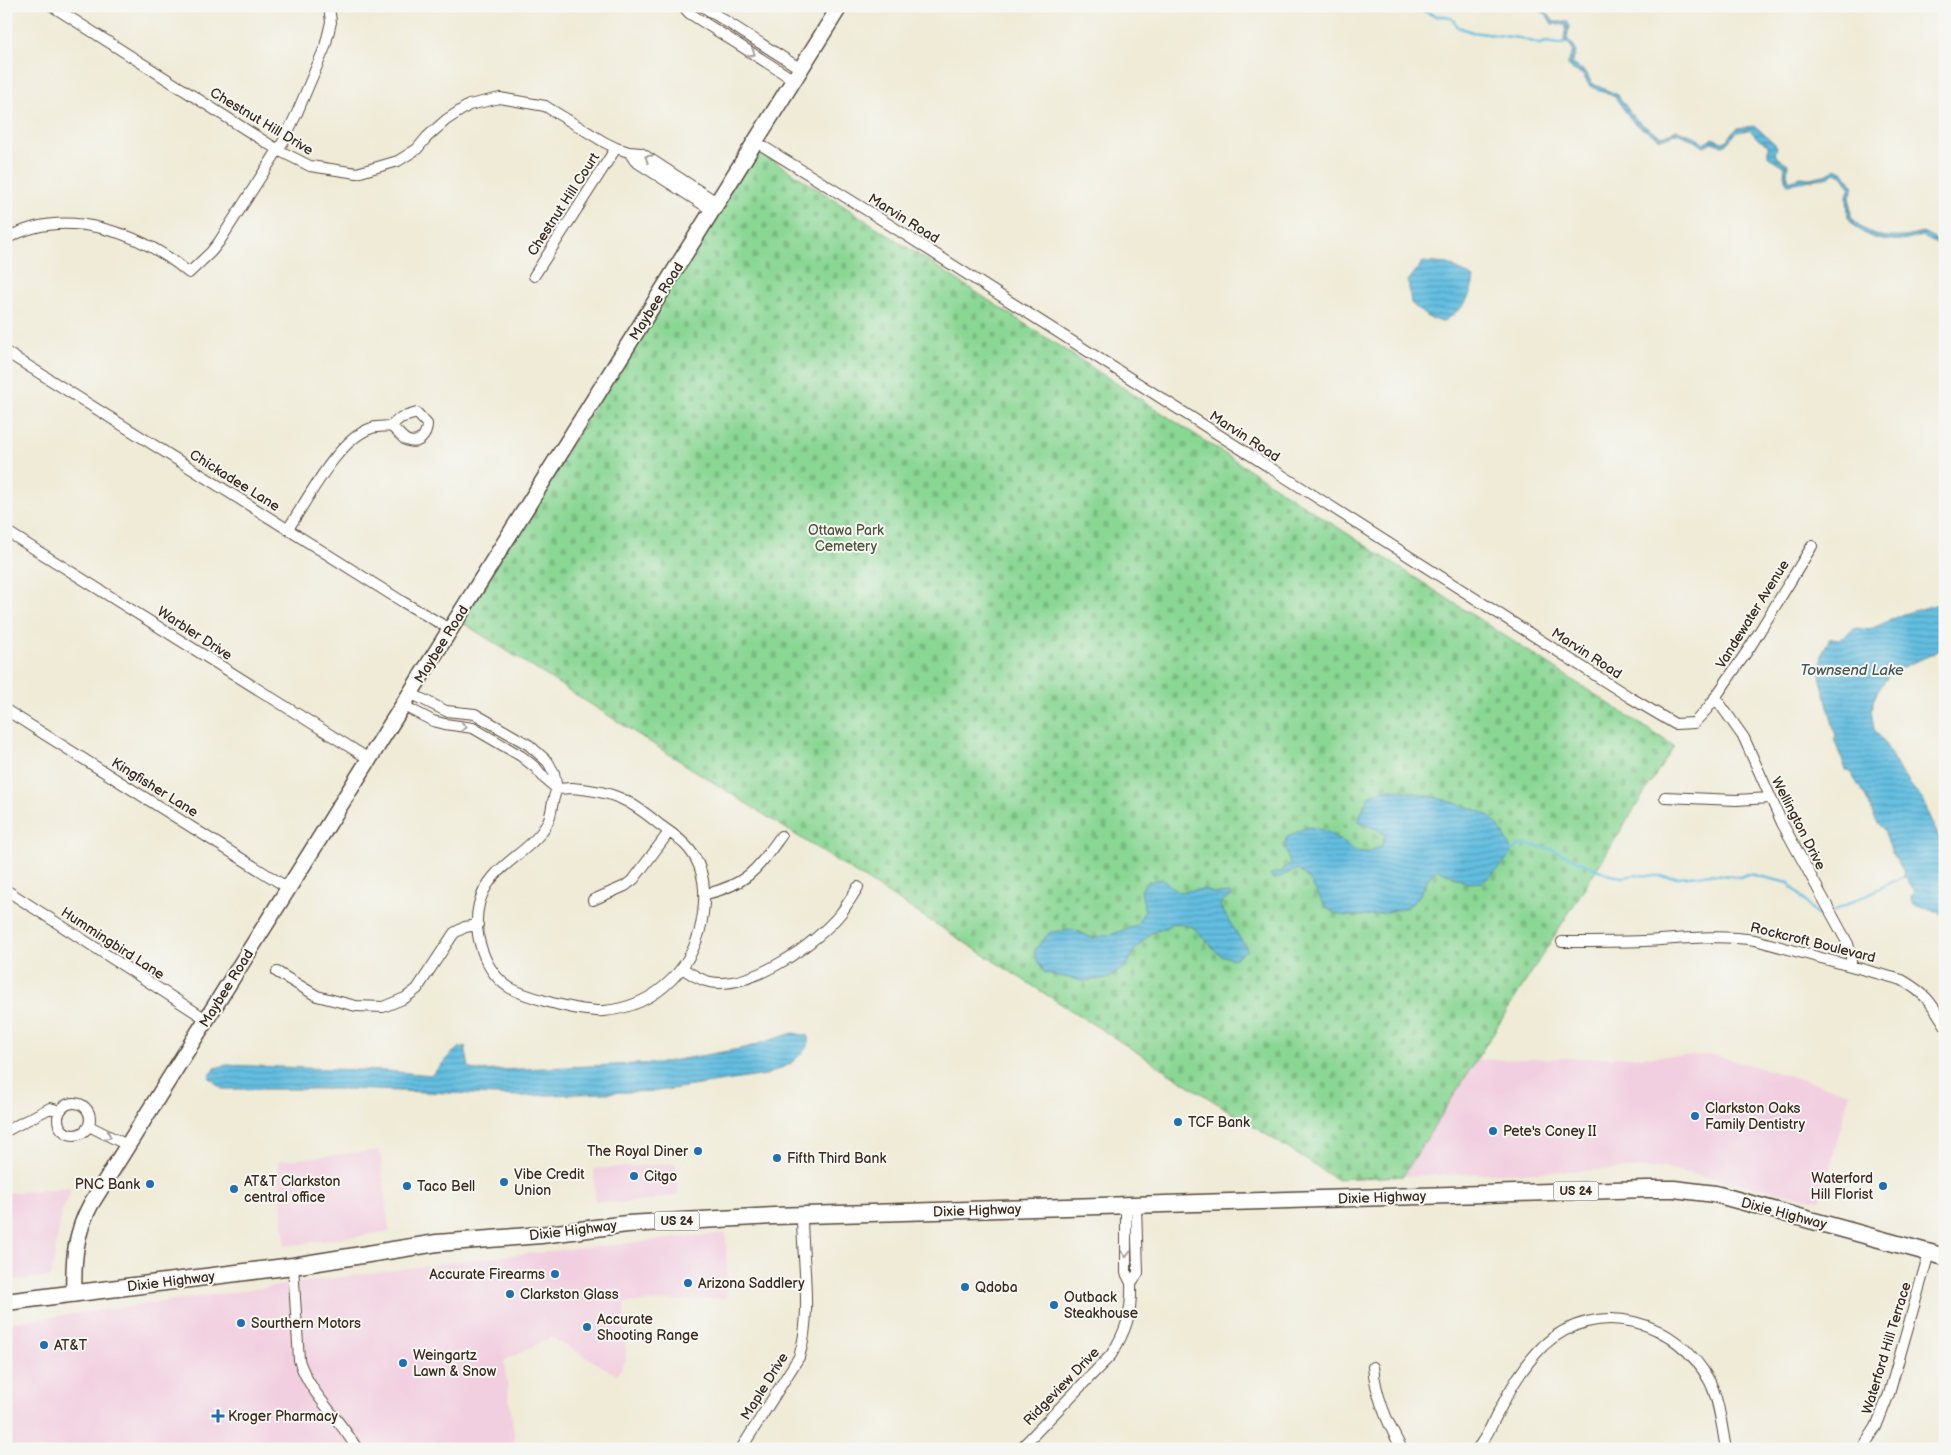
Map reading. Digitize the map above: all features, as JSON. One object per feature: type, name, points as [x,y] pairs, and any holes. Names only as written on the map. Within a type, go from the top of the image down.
[{"type":"main road","name":"Maybee Road","points":[[74,1294],[73,1262],[84,1215],[840,6]]},
{"type":"main road","name":"Dixie Highway","points":[[6,1302],[293,1266],[437,1243],[541,1235],[627,1224],[802,1215],[1674,1189],[1709,1193],[1744,1201],[1937,1255]]},
{"type":"street","name":"Chestnut Hill Drive","points":[[52,6],[278,150],[310,166],[357,173],[398,161],[417,149],[446,120],[469,105],[500,98],[545,106],[616,148],[641,153],[667,176],[716,207]]},
{"type":"street","points":[[6,239],[31,229],[54,225],[84,225],[103,228],[151,246],[175,261],[189,273],[219,242],[278,150],[297,113],[325,47],[331,22],[329,6]]},
{"type":"street","points":[[683,6],[689,14],[727,37],[798,74]]},
{"type":"street","points":[[702,6],[734,26],[798,74]]},
{"type":"street","points":[[727,37],[734,26]]},
{"type":"street","name":"Marvin Road","points":[[756,142],[868,211],[1666,719],[1675,724],[1694,723],[1715,697]]},
{"type":"street","name":"Chestnut Hill Court","points":[[534,276],[616,148]]},
{"type":"street","name":"Chickadee Lane","points":[[6,352],[403,602],[450,629]]},
{"type":"street","points":[[288,529],[331,462],[344,447],[371,428],[391,426]]},
{"type":"street","name":"Warbler Drive","points":[[6,531],[369,759]]},
{"type":"street","name":"Vandewater Avenue","points":[[1715,697],[1761,630],[1812,546]]},
{"type":"street","name":"Wellington Drive","points":[[1715,697],[1744,738],[1770,798],[1848,944],[1851,965]]},
{"type":"street","points":[[406,699],[433,721],[473,728],[521,756],[536,768],[544,779],[556,789],[572,788],[608,792],[643,811],[690,849],[696,859],[706,894],[698,941],[682,968],[660,990],[637,1003],[604,1011],[575,1008],[534,998],[516,992],[497,977],[486,960],[478,933],[479,904],[485,888],[500,868],[541,833],[549,820],[556,789],[554,773],[548,762],[529,745],[474,714],[446,711],[406,699]]},
{"type":"street","name":"Kingfisher Lane","points":[[6,710],[288,888]]},
{"type":"street","points":[[445,724],[446,711]]},
{"type":"street","points":[[521,756],[529,745]]},
{"type":"street","points":[[1665,798],[1736,800],[1770,798]]},
{"type":"street","points":[[592,900],[625,886],[634,879],[669,832]]},
{"type":"street","points":[[706,894],[736,884],[748,876],[759,867],[781,836]]},
{"type":"street","points":[[682,968],[710,982],[725,982],[740,981],[774,967],[826,929],[841,912],[858,887]]},
{"type":"street","name":"Hummingbird Lane","points":[[6,890],[206,1019]]},
{"type":"street","points":[[277,972],[317,996],[356,1006],[383,1007],[405,998],[416,989],[454,933],[464,927],[478,925]]},
{"type":"street","name":"Rockcroft Boulevard","points":[[1562,942],[1737,937],[1794,950],[1902,980],[1916,988],[1930,1000],[1944,1022]]},
{"type":"street","points":[[70,1103],[82,1104],[90,1114],[89,1126],[79,1134],[67,1133],[59,1124],[58,1117],[60,1111],[70,1103]]},
{"type":"street","points":[[6,1130],[50,1108],[60,1111]]},
{"type":"street","points":[[89,1126],[127,1145]]},
{"type":"street","name":"Ridgeview Drive","points":[[1020,1449],[1111,1355],[1120,1341],[1130,1312],[1131,1282],[1126,1273],[1131,1205]]},
{"type":"street","name":"Maple Drive","points":[[741,1449],[799,1356],[802,1345],[806,1314],[802,1215]]},
{"type":"street","name":"Waterford Hill Terrace","points":[[1862,1449],[1876,1427],[1889,1394],[1937,1255]]},
{"type":"street","points":[[293,1266],[299,1360],[303,1373],[316,1394],[347,1431],[357,1449]]},
{"type":"street","points":[[1477,1449],[1486,1438],[1526,1364],[1544,1345],[1565,1331],[1589,1320],[1612,1318],[1633,1321],[1651,1327],[1675,1340],[1694,1358],[1710,1383],[1726,1449]]},
{"type":"street","points":[[1373,1367],[1375,1387],[1392,1431],[1402,1449]]},
{"type":"shaded area","points":[[1715,1055],[1850,1093],[1821,1201],[1664,1168],[1403,1176],[1476,1060]]},
{"type":"shaded area","points":[[380,1150],[389,1232],[285,1246],[278,1161]]},
{"type":"shaded area","points":[[676,1163],[678,1195],[620,1203],[595,1201],[594,1169]]},
{"type":"shaded area","points":[[71,1188],[62,1210],[51,1277],[6,1281],[6,1193]]},
{"type":"shaded area","points":[[726,1233],[727,1298],[624,1303],[626,1360],[617,1375],[551,1337],[504,1361],[516,1449],[6,1449],[6,1323],[475,1259]]},
{"type":"green space","name":"Ottawa Park Cemetery","points":[[756,149],[1674,746],[1403,1176],[1336,1179],[460,621]]},
{"type":"water","points":[[1532,6],[1543,9],[1554,22],[1568,22],[1567,39],[1574,45],[1576,50],[1571,64],[1584,71],[1593,84],[1618,95],[1634,118],[1650,130],[1662,136],[1677,130],[1696,137],[1705,144],[1712,138],[1722,142],[1726,141],[1737,128],[1755,126],[1775,144],[1777,147],[1775,153],[1777,157],[1788,164],[1787,173],[1789,181],[1801,177],[1810,178],[1828,174],[1836,168],[1844,172],[1854,187],[1850,196],[1851,216],[1862,228],[1868,232],[1887,237],[1906,237],[1923,233],[1945,245],[1945,249],[1922,236],[1901,240],[1881,240],[1863,233],[1848,217],[1847,196],[1850,187],[1843,176],[1836,172],[1829,177],[1788,184],[1784,173],[1785,166],[1770,158],[1768,155],[1768,145],[1758,139],[1750,130],[1737,132],[1726,144],[1722,145],[1712,142],[1704,147],[1694,140],[1677,133],[1661,139],[1643,129],[1632,121],[1615,97],[1590,86],[1582,74],[1571,69],[1567,63],[1573,52],[1571,46],[1564,40],[1566,25],[1552,24],[1546,14]]},
{"type":"water","points":[[1423,262],[1448,264],[1474,278],[1470,293],[1464,304],[1442,322],[1427,317],[1411,303],[1408,281]]},
{"type":"water","name":"Townsend Lake","points":[[1945,602],[1945,647],[1890,674],[1878,690],[1871,710],[1874,729],[1884,742],[1901,773],[1925,803],[1928,814],[1944,848],[1945,915],[1919,907],[1911,899],[1915,892],[1906,877],[1902,877],[1904,872],[1892,852],[1884,830],[1876,820],[1865,796],[1849,770],[1846,770],[1834,739],[1836,736],[1820,676],[1822,653],[1830,638],[1837,639],[1843,637],[1856,628],[1869,630],[1903,614]]},
{"type":"water","points":[[1394,789],[1463,805],[1484,813],[1502,831],[1511,854],[1483,882],[1467,883],[1438,869],[1430,876],[1420,895],[1413,903],[1396,910],[1372,915],[1348,916],[1331,911],[1321,900],[1309,880],[1297,869],[1275,879],[1271,877],[1271,874],[1281,872],[1290,864],[1285,848],[1286,838],[1305,828],[1310,827],[1326,831],[1356,851],[1367,852],[1381,847],[1385,835],[1377,829],[1360,823],[1359,818],[1369,796],[1384,790]]},
{"type":"water","points":[[1162,879],[1178,892],[1204,889],[1216,894],[1230,893],[1232,896],[1223,901],[1220,906],[1247,950],[1233,959],[1220,955],[1193,927],[1173,923],[1151,933],[1135,950],[1127,965],[1109,978],[1083,981],[1045,973],[1037,961],[1034,951],[1050,932],[1074,930],[1093,938],[1113,934],[1137,925],[1145,910],[1141,890],[1148,882]]},
{"type":"water","points":[[793,1033],[808,1036],[808,1047],[792,1063],[766,1075],[658,1091],[522,1096],[352,1089],[222,1089],[209,1077],[215,1068],[227,1065],[385,1071],[431,1075],[455,1051],[465,1046],[469,1068],[476,1071],[660,1063],[745,1048]]},
{"type":"waterway","points":[[1414,6],[1435,16],[1446,16],[1452,19],[1458,27],[1472,32],[1519,38],[1540,44],[1547,42],[1566,43]]},
{"type":"waterway","points":[[1511,851],[1520,845],[1551,849],[1610,875],[1623,877],[1636,875],[1679,877],[1711,874],[1740,877],[1747,874],[1754,875],[1789,883],[1817,915],[1822,917],[1829,913]]},
{"type":"waterway","points":[[1834,911],[1902,877]]},
{"type":"place","name":"Clarkston Oaks Family Dentistry","points":[[1695,1116]]},
{"type":"place","name":"TCF Bank","points":[[1178,1122]]},
{"type":"place","name":"Pete's Coney II","points":[[1493,1131]]},
{"type":"place","name":"The Royal Diner","points":[[698,1151]]},
{"type":"place","name":"Fifth Third Bank","points":[[777,1158]]},
{"type":"place","name":"Citgo","points":[[634,1176]]},
{"type":"place","name":"Vibe Credit Union","points":[[504,1182]]},
{"type":"place","name":"PNC Bank","points":[[150,1184]]},
{"type":"place","name":"Taco Bell","points":[[407,1186]]},
{"type":"place","name":"Waterford Hill Florist","points":[[1883,1186]]},
{"type":"place","name":"AT&T Clarkston central office","points":[[234,1189]]},
{"type":"place","name":"Accurate Firearms","points":[[555,1274]]},
{"type":"place","name":"Arizona Saddlery","points":[[688,1283]]},
{"type":"place","name":"Qdoba","points":[[965,1287]]},
{"type":"place","name":"Clarkston Glass","points":[[510,1294]]},
{"type":"place","name":"Outback Steakhouse","points":[[1054,1305]]},
{"type":"place","name":"Sourthern Motors","points":[[241,1323]]},
{"type":"place","name":"Accurate Shooting Range","points":[[587,1327]]},
{"type":"place","name":"AT&T","points":[[44,1345]]},
{"type":"place","name":"Weingartz Lawn & Snow","points":[[403,1363]]},
{"type":"place","name":"Kroger Pharmacy","points":[[218,1416]]}]
